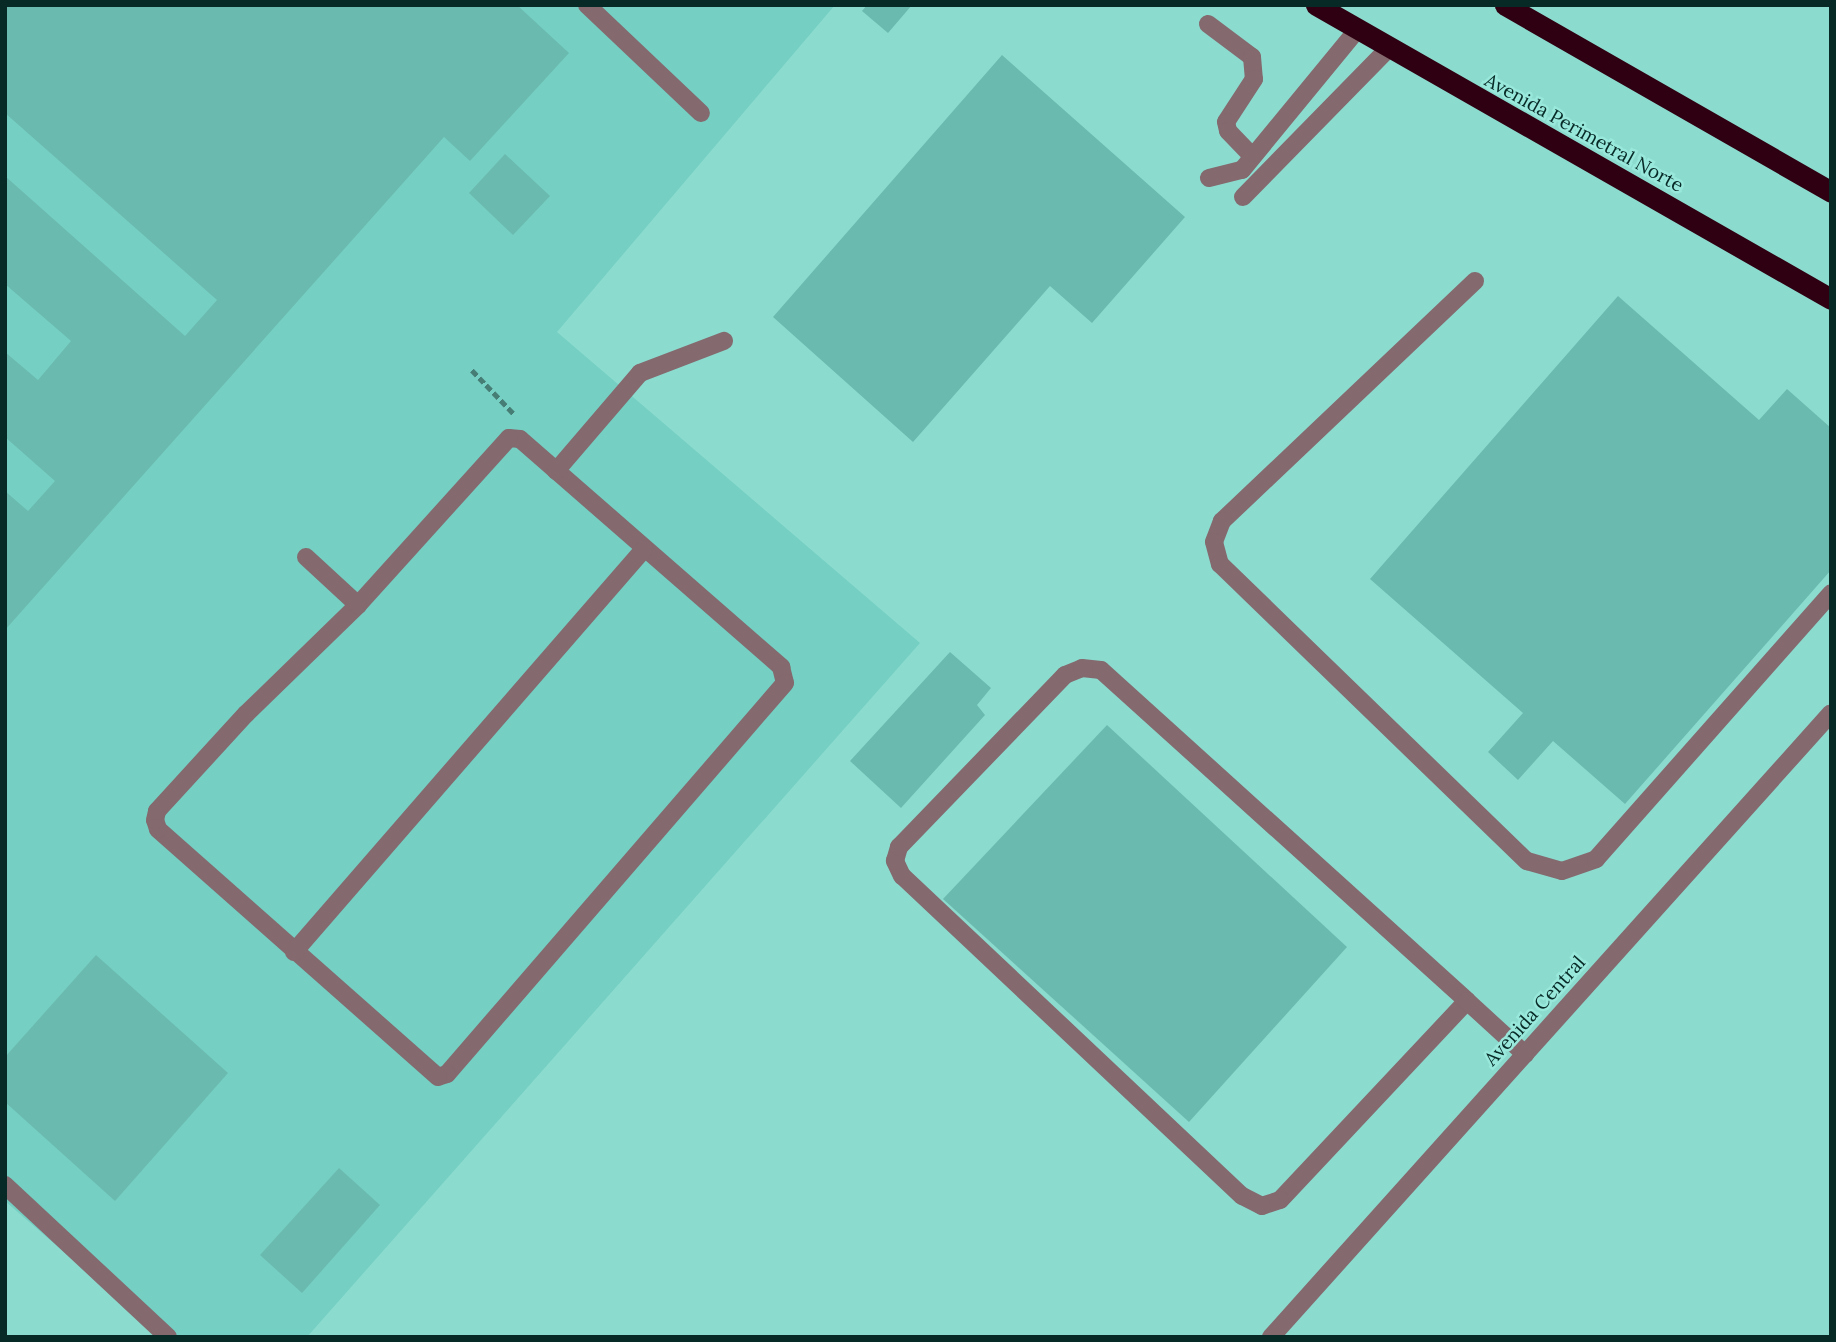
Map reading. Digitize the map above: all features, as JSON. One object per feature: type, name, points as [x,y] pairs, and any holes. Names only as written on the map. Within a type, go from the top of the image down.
[{"type":"highway","name":"Avenida Perimetral Norte","points":[[1315,5],[1831,299]]},
{"type":"highway","points":[[1505,5],[1831,192]]},
{"type":"street","points":[[587,5],[701,113]]},
{"type":"street","points":[[1208,24],[1252,57],[1254,79],[1226,122],[1228,131],[1252,156]]},
{"type":"street","points":[[1209,178],[1241,170],[1357,30]]},
{"type":"street","points":[[1243,197],[1388,49]]},
{"type":"street","points":[[1475,281],[1222,522],[1214,542],[1220,564],[1527,861],[1562,871],[1596,859],[1831,593]]},
{"type":"street","points":[[556,471],[640,373],[724,341]]},
{"type":"street","points":[[509,438],[520,439],[644,549],[781,667],[785,683],[447,1074],[438,1077],[158,829],[157,811],[358,604],[509,438]]},
{"type":"street","points":[[294,952],[644,549]]},
{"type":"street","points":[[306,557],[358,604]]},
{"type":"street","points":[[1467,1001],[1280,1200],[1262,1206],[1242,1196],[902,876],[895,861],[899,846],[1065,675],[1082,668],[1101,670],[1467,1001],[1525,1054]]},
{"type":"street","name":"Avenida Central","points":[[1271,1337],[1831,713]]},
{"type":"street","points":[[5,1185],[168,1337]]},
{"type":"path","points":[[472,370],[523,422]]},
{"type":"shaded area","points":[[5,5],[835,5],[557,332],[920,643],[307,1337],[162,1337],[5,1201]]},
{"type":"building","points":[[5,5],[517,5],[569,53],[470,161],[444,137],[5,630],[5,491],[28,511],[55,481],[5,437],[5,352],[38,380],[71,341],[5,284],[5,176],[185,336],[217,300],[5,113]]},
{"type":"building","points":[[867,5],[912,5],[888,33],[862,11]]},
{"type":"building","points":[[1002,55],[1185,217],[1092,323],[1050,286],[913,442],[773,317]]},
{"type":"building","points":[[505,154],[550,196],[513,235],[469,193]]},
{"type":"building","points":[[1618,296],[1759,420],[1787,389],[1831,428],[1831,570],[1625,804],[1553,741],[1518,780],[1488,752],[1523,713],[1370,579]]},
{"type":"building","points":[[950,652],[991,688],[977,705],[985,715],[901,808],[850,761]]},
{"type":"building","points":[[1107,725],[1347,947],[1189,1122],[943,899]]},
{"type":"building","points":[[96,955],[228,1073],[115,1201],[5,1102],[5,1057]]},
{"type":"building","points":[[339,1168],[380,1205],[302,1293],[260,1255]]}]
